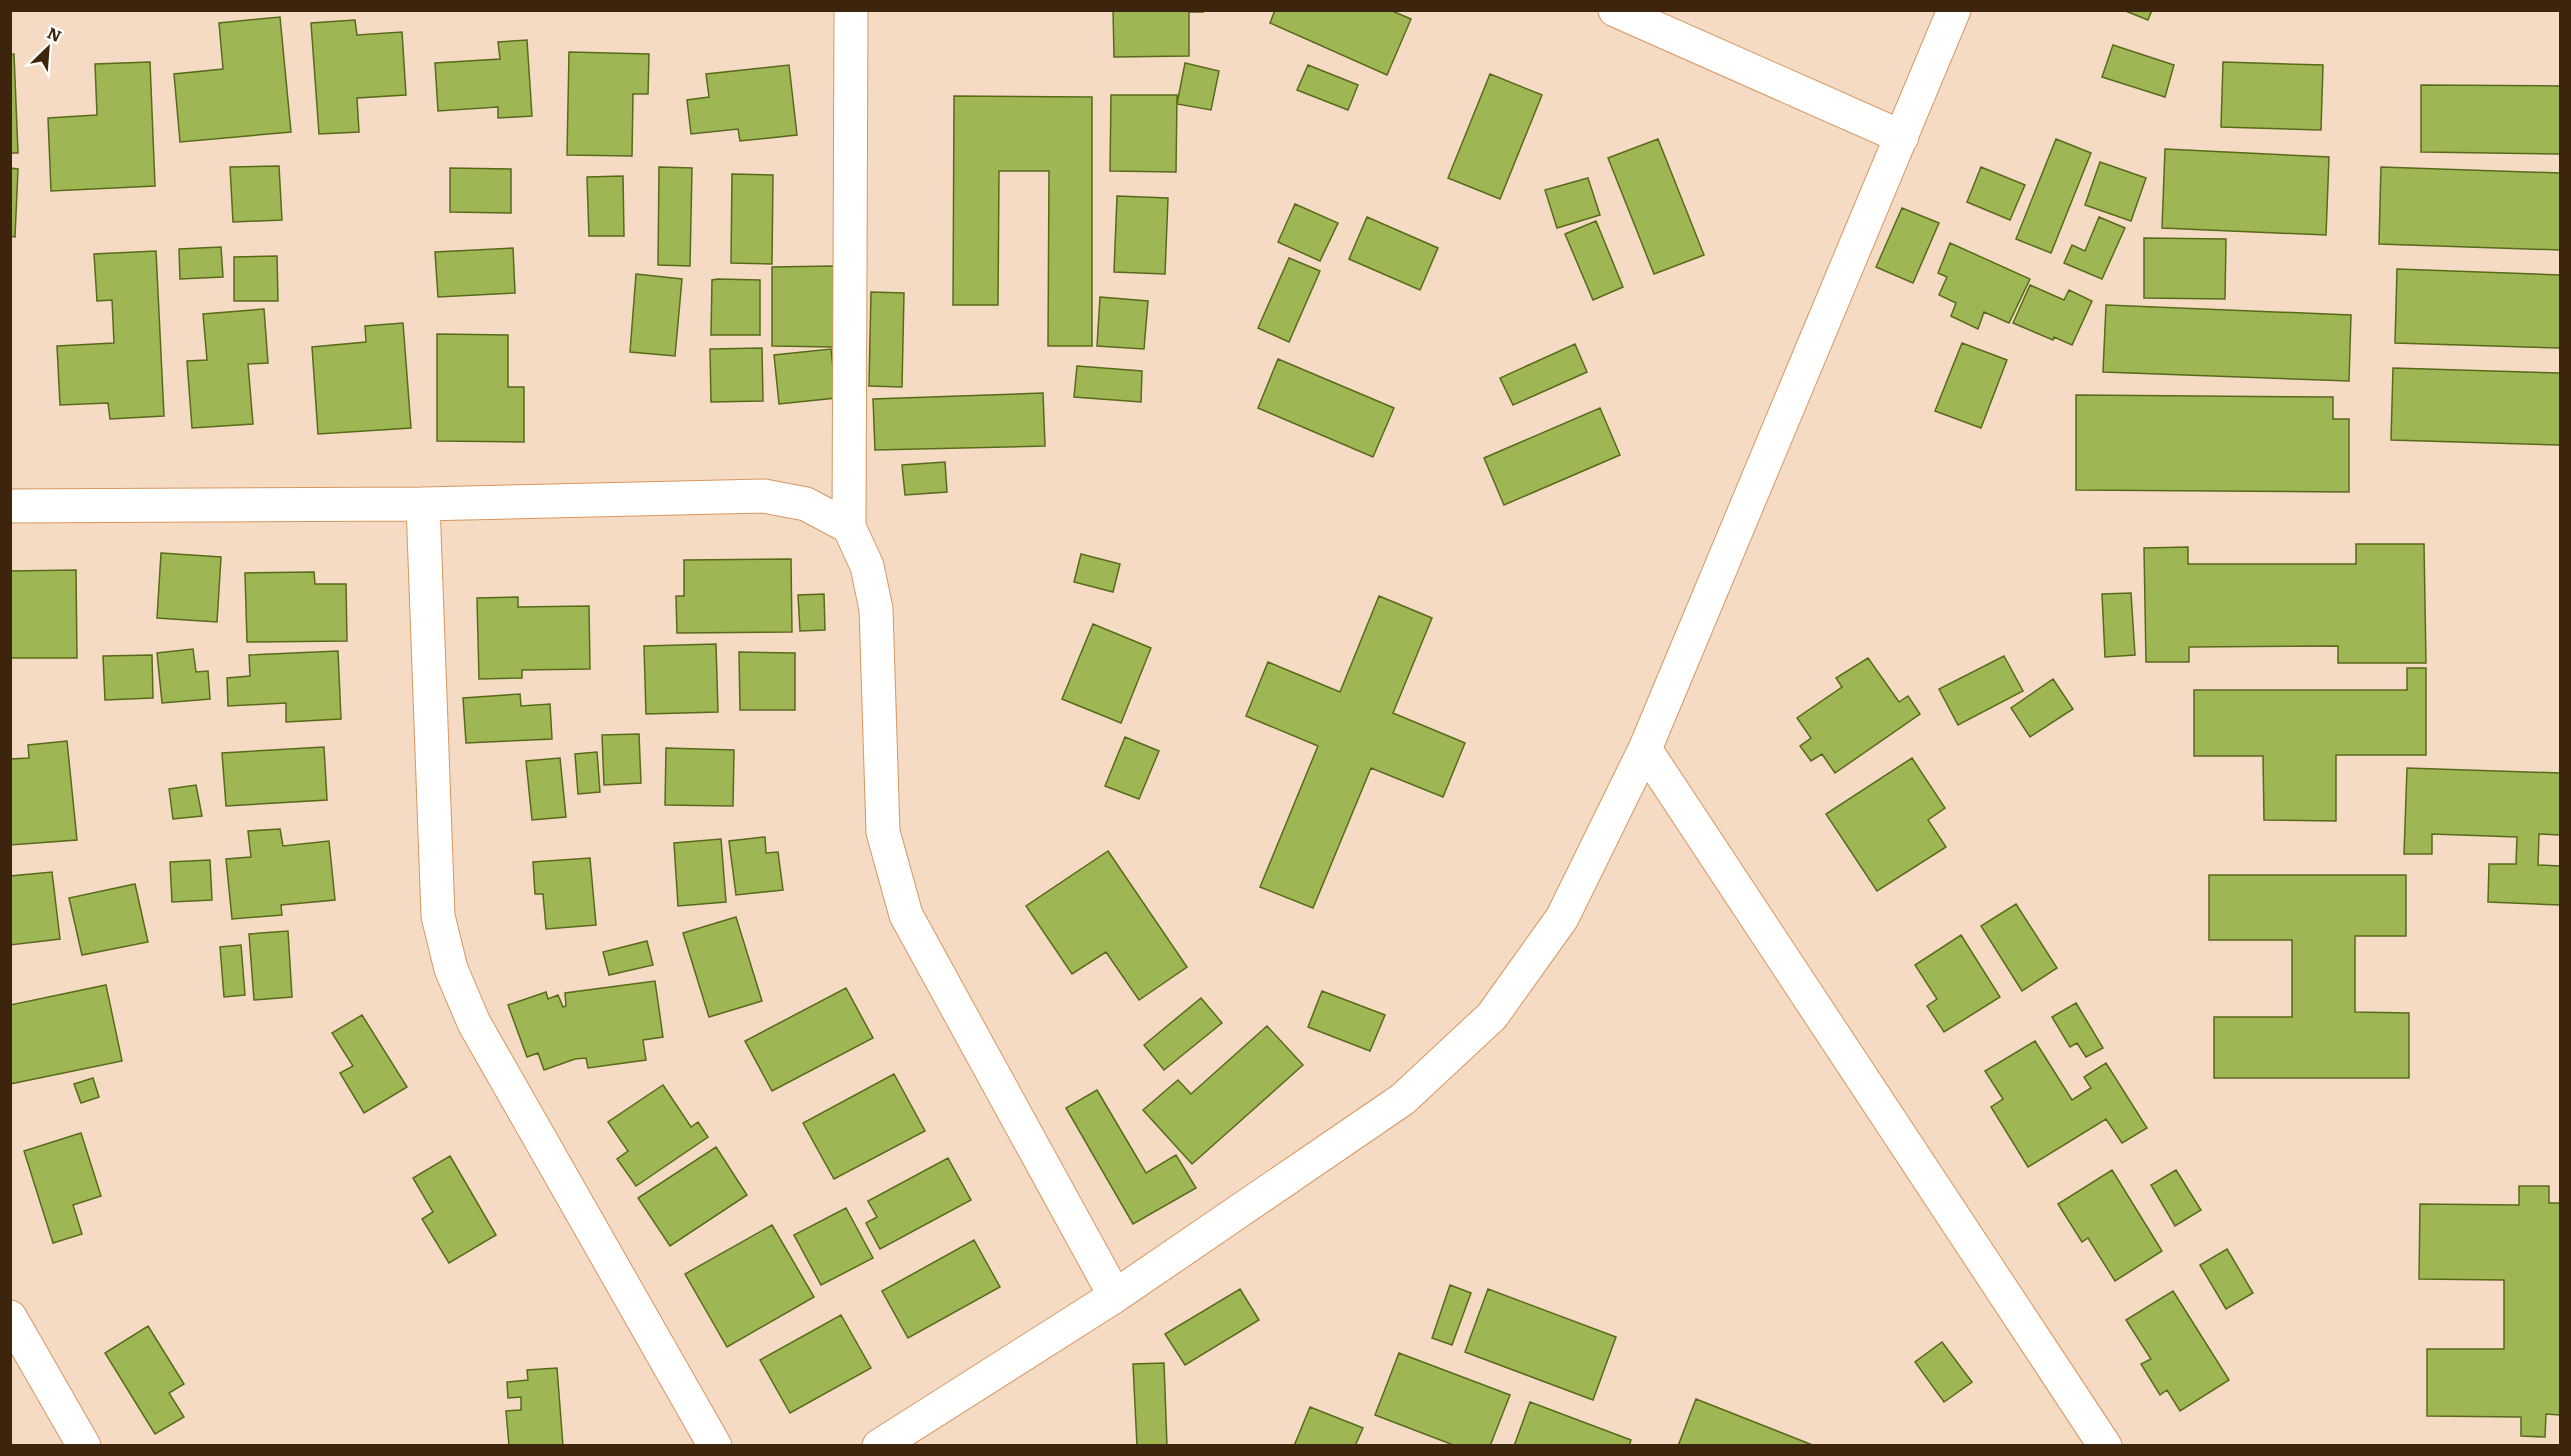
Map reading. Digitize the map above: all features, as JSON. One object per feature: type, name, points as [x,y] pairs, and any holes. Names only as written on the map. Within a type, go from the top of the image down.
[{"type":"street","points":[[851,10],[849,527],[867,566],[876,609],[883,832],[906,915],[1115,1296]]},
{"type":"street","points":[[1615,10],[1902,137]]},
{"type":"street","points":[[879,1446],[1115,1296],[1403,1099],[1492,1016],[1562,918],[1645,749],[1954,10]]},
{"type":"street","points":[[10,506],[423,504],[764,496],[806,504],[849,527]]},
{"type":"street","points":[[423,504],[438,916],[450,969],[474,1023],[715,1446]]},
{"type":"street","points":[[1645,749],[2105,1446]]},
{"type":"street","points":[[10,1317],[84,1446]]},
{"type":"building","points":[[1113,10],[1203,10],[1203,12],[1189,12],[1189,56],[1114,57]]},
{"type":"building","points":[[1275,10],[1390,10],[1411,19],[1387,75],[1270,23]]},
{"type":"building","points":[[2123,10],[2152,10],[2148,20]]},
{"type":"building","points":[[280,17],[291,132],[180,142],[174,74],[223,69],[219,23]]},
{"type":"building","points":[[355,20],[357,35],[402,32],[406,95],[357,98],[359,132],[319,134],[311,23]]},
{"type":"building","points":[[527,40],[532,116],[498,118],[498,107],[438,111],[435,63],[500,59],[498,42]]},
{"type":"building","points":[[2113,45],[2174,65],[2165,97],[2102,77]]},
{"type":"building","points":[[569,52],[649,54],[648,94],[633,94],[632,156],[567,155]]},
{"type":"building","points":[[14,54],[18,153],[10,153],[10,55]]},
{"type":"building","points":[[150,62],[155,186],[51,191],[48,118],[97,115],[95,64]]},
{"type":"building","points":[[2223,62],[2323,65],[2321,130],[2221,127]]},
{"type":"building","points":[[1185,63],[1219,71],[1211,110],[1177,104]]},
{"type":"building","points":[[789,65],[797,135],[740,141],[738,129],[691,134],[687,100],[709,97],[706,74]]},
{"type":"building","points":[[1308,65],[1358,85],[1348,110],[1297,90]]},
{"type":"building","points":[[1490,74],[1542,95],[1500,199],[1448,178]]},
{"type":"building","points":[[2421,85],[2560,86],[2560,154],[2421,152]]},
{"type":"building","points":[[1111,95],[1177,95],[1176,172],[1110,171]]},
{"type":"building","points":[[954,96],[1092,97],[1092,346],[1048,346],[1049,171],[999,171],[998,305],[953,305]]},
{"type":"building","points":[[1658,139],[1704,255],[1654,274],[1608,158]]},
{"type":"building","points":[[2056,139],[2091,153],[2051,253],[2016,239]]},
{"type":"building","points":[[2165,149],[2329,157],[2326,235],[2162,228]]},
{"type":"building","points":[[2100,162],[2146,178],[2131,221],[2085,205]]},
{"type":"building","points":[[279,166],[282,220],[233,222],[230,167]]},
{"type":"building","points":[[659,167],[692,168],[690,266],[658,265]]},
{"type":"building","points":[[1981,167],[2025,185],[2010,220],[1967,202]]},
{"type":"building","points":[[2381,167],[2560,173],[2560,250],[2379,244]]},
{"type":"building","points":[[10,168],[18,169],[15,237],[10,236]]},
{"type":"building","points":[[450,168],[511,169],[511,213],[450,212]]},
{"type":"building","points":[[732,174],[773,175],[772,264],[731,263]]},
{"type":"building","points":[[623,176],[624,236],[589,236],[587,177]]},
{"type":"building","points":[[1588,178],[1600,215],[1557,228],[1545,190]]},
{"type":"building","points":[[1117,196],[1168,198],[1165,274],[1114,272]]},
{"type":"building","points":[[1295,204],[1338,223],[1320,261],[1278,242]]},
{"type":"building","points":[[1902,208],[1939,223],[1913,283],[1876,267]]},
{"type":"building","points":[[1367,217],[1438,248],[1420,290],[1349,259]]},
{"type":"building","points":[[2099,217],[2125,228],[2102,279],[2064,263],[2072,245],[2085,251]]},
{"type":"building","points":[[1596,221],[1623,287],[1593,300],[1565,234]]},
{"type":"building","points":[[2144,238],[2226,239],[2225,299],[2144,298]]},
{"type":"building","points":[[1950,243],[2030,279],[2009,323],[1984,312],[1978,329],[1951,316],[1956,303],[1939,295],[1947,277],[1938,273]]},
{"type":"building","points":[[221,247],[223,277],[180,279],[179,249]]},
{"type":"building","points":[[513,248],[515,293],[438,297],[435,252]]},
{"type":"building","points":[[156,251],[164,416],[110,419],[108,403],[60,405],[57,346],[114,343],[112,300],[97,301],[94,254]]},
{"type":"building","points":[[277,256],[278,301],[234,301],[234,257]]},
{"type":"building","points":[[1289,258],[1320,271],[1289,342],[1258,328]]},
{"type":"building","points":[[834,266],[834,347],[772,346],[772,267]]},
{"type":"building","points":[[2397,269],[2560,275],[2560,348],[2395,343]]},
{"type":"building","points":[[636,274],[682,279],[675,356],[630,352]]},
{"type":"building","points":[[712,280],[760,280],[760,335],[711,335]]},
{"type":"building","points":[[2030,285],[2064,300],[2069,290],[2092,301],[2072,345],[2054,337],[2053,340],[2013,323]]},
{"type":"building","points":[[871,292],[904,293],[902,387],[869,386]]},
{"type":"building","points":[[1100,297],[1148,301],[1144,349],[1097,346]]},
{"type":"building","points":[[2106,305],[2351,315],[2349,381],[2103,372]]},
{"type":"building","points":[[264,309],[268,363],[248,364],[253,424],[192,428],[187,361],[207,360],[203,314]]},
{"type":"building","points":[[403,323],[411,428],[318,434],[312,347],[366,342],[365,326]]},
{"type":"building","points":[[437,334],[508,335],[508,387],[524,387],[524,442],[437,441]]},
{"type":"building","points":[[1962,343],[2007,360],[1981,428],[1935,411]]},
{"type":"building","points":[[1575,344],[1587,372],[1513,405],[1500,378]]},
{"type":"building","points":[[762,348],[763,401],[711,402],[710,349]]},
{"type":"building","points":[[831,349],[836,398],[779,404],[774,355]]},
{"type":"building","points":[[1278,359],[1394,408],[1373,457],[1258,408]]},
{"type":"building","points":[[1077,366],[1142,371],[1141,402],[1074,397]]},
{"type":"building","points":[[2393,368],[2560,373],[2560,445],[2391,440]]},
{"type":"building","points":[[1043,393],[1045,446],[875,450],[873,399]]},
{"type":"building","points":[[2076,395],[2333,397],[2333,419],[2349,419],[2349,492],[2076,490]]},
{"type":"building","points":[[1600,408],[1620,455],[1504,505],[1484,458]]},
{"type":"building","points":[[945,462],[947,492],[905,495],[902,465]]},
{"type":"building","points":[[2356,544],[2424,544],[2426,663],[2338,663],[2338,646],[2189,647],[2189,662],[2146,662],[2144,548],[2188,547],[2188,564],[2356,564]]},
{"type":"building","points":[[161,553],[221,557],[217,622],[157,618]]},
{"type":"building","points":[[1081,554],[1120,564],[1113,592],[1074,582]]},
{"type":"building","points":[[791,559],[792,632],[677,633],[676,596],[684,596],[684,560]]},
{"type":"building","points":[[76,570],[77,658],[10,658],[10,571]]},
{"type":"building","points":[[314,572],[315,584],[346,584],[347,641],[247,642],[245,573]]},
{"type":"building","points":[[2131,593],[2135,655],[2105,657],[2102,594]]},
{"type":"building","points":[[824,594],[825,630],[800,631],[798,595]]},
{"type":"building","points":[[1379,596],[1432,618],[1393,713],[1465,743],[1443,797],[1371,768],[1313,908],[1260,887],[1318,746],[1246,716],[1268,662],[1340,692]]},
{"type":"building","points":[[518,597],[518,607],[589,606],[590,669],[522,670],[522,678],[479,679],[477,598]]},
{"type":"building","points":[[1093,624],[1151,648],[1121,723],[1062,699]]},
{"type":"building","points":[[716,644],[718,712],[646,714],[644,646]]},
{"type":"building","points":[[193,649],[196,672],[208,671],[210,699],[162,703],[157,653]]},
{"type":"building","points":[[338,651],[341,719],[286,722],[286,703],[228,706],[227,678],[250,676],[249,655]]},
{"type":"building","points":[[739,652],[795,653],[795,710],[740,710]]},
{"type":"building","points":[[152,655],[153,698],[105,700],[103,656]]},
{"type":"building","points":[[2004,656],[2023,691],[1958,725],[1939,689]]},
{"type":"building","points":[[1868,658],[1899,702],[1908,696],[1920,714],[1835,773],[1822,754],[1811,761],[1800,746],[1811,738],[1797,718],[1842,687],[1836,678]]},
{"type":"building","points":[[2407,668],[2426,668],[2426,755],[2336,755],[2336,821],[2264,820],[2263,756],[2194,756],[2194,690],[2407,690]]},
{"type":"building","points":[[2053,679],[2073,709],[2030,737],[2011,708]]},
{"type":"building","points":[[520,694],[521,706],[550,704],[552,739],[466,743],[463,698]]},
{"type":"building","points":[[639,734],[641,783],[604,785],[602,735]]},
{"type":"building","points":[[1125,737],[1159,751],[1139,799],[1105,786]]},
{"type":"building","points":[[67,741],[77,840],[10,845],[10,759],[29,758],[28,745]]},
{"type":"building","points":[[324,747],[327,800],[226,806],[222,753]]},
{"type":"building","points":[[666,748],[734,750],[733,806],[665,805]]},
{"type":"building","points":[[597,752],[600,792],[578,794],[575,754]]},
{"type":"building","points":[[560,758],[566,817],[532,820],[526,761]]},
{"type":"building","points":[[1912,758],[1945,808],[1928,820],[1946,847],[1877,891],[1826,814]]},
{"type":"building","points":[[2407,768],[2560,773],[2560,835],[2539,834],[2538,865],[2560,866],[2560,905],[2488,902],[2489,864],[2516,864],[2517,837],[2432,834],[2432,854],[2404,854]]},
{"type":"building","points":[[196,785],[202,816],[173,819],[169,789]]},
{"type":"building","points":[[280,829],[283,846],[329,841],[335,900],[281,905],[282,915],[232,919],[226,859],[251,857],[248,831]]},
{"type":"building","points":[[765,837],[766,853],[778,852],[783,890],[736,895],[729,841]]},
{"type":"building","points":[[721,839],[726,902],[678,906],[674,843]]},
{"type":"building","points":[[1108,851],[1187,967],[1139,1000],[1106,952],[1072,974],[1026,906]]},
{"type":"building","points":[[590,858],[596,925],[546,929],[543,894],[535,894],[533,862]]},
{"type":"building","points":[[210,860],[212,900],[172,902],[170,862]]},
{"type":"building","points":[[52,872],[60,939],[10,945],[10,876]]},
{"type":"building","points":[[2209,875],[2406,875],[2406,936],[2355,936],[2355,1012],[2409,1013],[2409,1078],[2214,1078],[2214,1017],[2292,1017],[2292,940],[2209,940]]},
{"type":"building","points":[[135,884],[148,942],[82,955],[69,898]]},
{"type":"building","points":[[2016,904],[2057,968],[2022,991],[1981,926]]},
{"type":"building","points":[[736,917],[762,1001],[709,1017],[683,933]]},
{"type":"building","points":[[288,931],[292,997],[254,1000],[249,934]]},
{"type":"building","points":[[1961,935],[2000,997],[1944,1032],[1927,1006],[1937,999],[1915,965]]},
{"type":"building","points":[[647,941],[653,965],[609,975],[603,952]]},
{"type":"building","points":[[241,945],[245,995],[224,997],[220,947]]},
{"type":"building","points":[[655,981],[663,1037],[643,1040],[646,1060],[588,1068],[586,1058],[575,1059],[544,1070],[538,1053],[527,1057],[508,1005],[546,992],[548,999],[558,995],[563,1007],[566,1006],[565,993]]},
{"type":"building","points":[[106,985],[122,1061],[10,1084],[10,1005]]},
{"type":"building","points":[[846,988],[873,1038],[772,1091],[745,1041]]},
{"type":"building","points":[[1322,991],[1385,1015],[1370,1051],[1308,1027]]},
{"type":"building","points":[[1201,998],[1222,1023],[1164,1070],[1144,1045]]},
{"type":"building","points":[[2076,1003],[2103,1048],[2086,1057],[2077,1043],[2070,1047],[2052,1017]]},
{"type":"building","points":[[362,1015],[407,1087],[364,1113],[340,1073],[353,1066],[332,1033]]},
{"type":"building","points":[[1267,1026],[1303,1065],[1192,1164],[1143,1110],[1178,1080],[1191,1094]]},
{"type":"building","points":[[2035,1041],[2072,1100],[2091,1088],[2084,1077],[2106,1063],[2147,1128],[2122,1143],[2106,1119],[2028,1167],[1991,1107],[2003,1099],[1985,1071]]},
{"type":"building","points":[[894,1074],[925,1131],[834,1179],[803,1123]]},
{"type":"building","points":[[93,1078],[99,1097],[81,1103],[74,1084]]},
{"type":"building","points":[[663,1085],[691,1127],[698,1122],[708,1137],[636,1186],[617,1159],[628,1151],[608,1122]]},
{"type":"building","points":[[1097,1090],[1146,1173],[1176,1155],[1196,1188],[1133,1224],[1066,1108]]},
{"type":"building","points":[[81,1133],[101,1196],[73,1205],[82,1234],[53,1243],[24,1151]]},
{"type":"building","points":[[716,1147],[747,1195],[670,1246],[638,1198]]},
{"type":"building","points":[[450,1156],[496,1235],[449,1263],[422,1219],[433,1212],[413,1178]]},
{"type":"building","points":[[948,1158],[971,1200],[880,1249],[866,1223],[877,1217],[868,1201]]},
{"type":"building","points":[[2112,1170],[2162,1251],[2115,1281],[2088,1238],[2082,1242],[2058,1204]]},
{"type":"building","points":[[2176,1170],[2201,1210],[2175,1226],[2151,1185]]},
{"type":"building","points":[[2519,1186],[2549,1186],[2549,1203],[2560,1203],[2560,1415],[2546,1414],[2545,1437],[2521,1436],[2521,1417],[2427,1416],[2427,1349],[2504,1349],[2504,1280],[2419,1279],[2420,1204],[2519,1205]]},
{"type":"building","points":[[846,1208],[873,1258],[821,1285],[794,1235]]},
{"type":"building","points":[[772,1225],[814,1297],[727,1347],[685,1274]]},
{"type":"building","points":[[974,1240],[1000,1287],[908,1338],[882,1291]]},
{"type":"building","points":[[2227,1249],[2253,1293],[2226,1309],[2200,1265]]},
{"type":"building","points":[[1450,1285],[1471,1293],[1452,1345],[1432,1338]]},
{"type":"building","points":[[1240,1289],[1259,1320],[1185,1365],[1165,1334]]},
{"type":"building","points":[[1488,1289],[1616,1337],[1593,1400],[1465,1352]]},
{"type":"building","points":[[2173,1291],[2229,1380],[2180,1411],[2167,1390],[2160,1395],[2141,1364],[2151,1359],[2126,1320]]},
{"type":"building","points":[[841,1315],[871,1368],[790,1413],[760,1360]]},
{"type":"building","points":[[148,1326],[184,1384],[169,1393],[184,1417],[155,1434],[105,1353]]},
{"type":"building","points":[[1942,1342],[1972,1382],[1944,1402],[1915,1362]]},
{"type":"building","points":[[1399,1353],[1510,1395],[1490,1446],[1456,1446],[1375,1415]]},
{"type":"building","points":[[1164,1363],[1167,1446],[1137,1446],[1133,1364]]},
{"type":"building","points":[[557,1368],[563,1446],[509,1446],[506,1411],[521,1410],[521,1397],[508,1398],[507,1382],[528,1380],[527,1370]]},
{"type":"building","points":[[1696,1399],[1815,1446],[1678,1446]]},
{"type":"building","points":[[1530,1402],[1631,1440],[1629,1446],[1514,1446]]},
{"type":"building","points":[[1310,1407],[1363,1428],[1355,1446],[1294,1446]]}]
